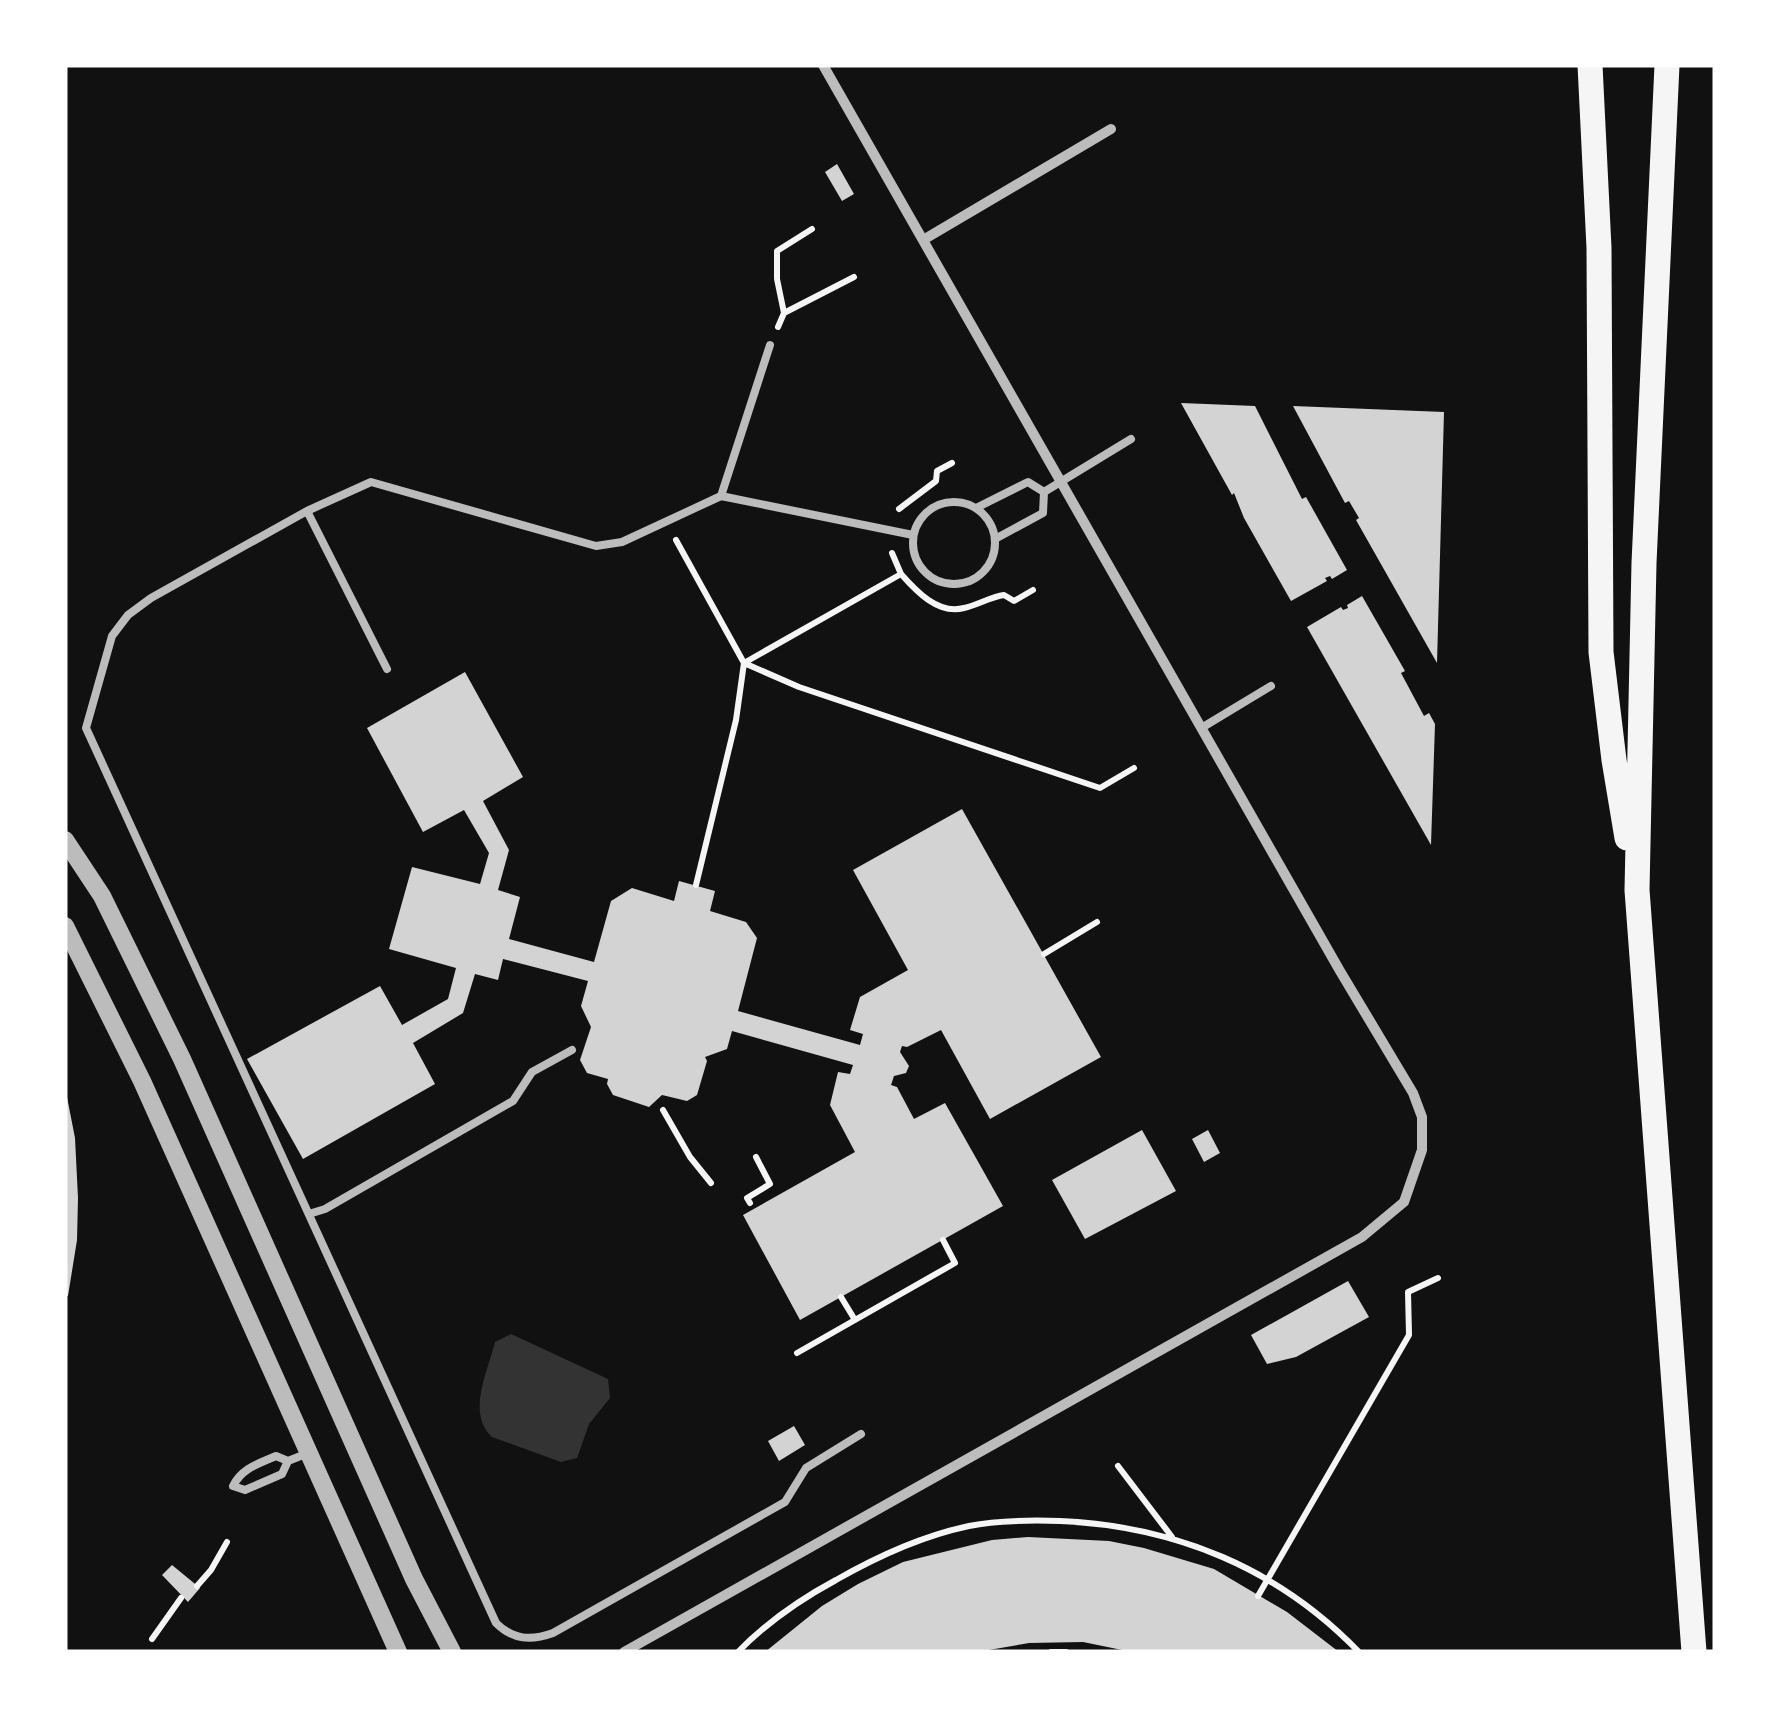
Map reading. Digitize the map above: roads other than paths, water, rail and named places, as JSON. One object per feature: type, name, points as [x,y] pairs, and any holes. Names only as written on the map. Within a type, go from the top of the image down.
[{"type":"main road","points":[[1590,65],[1599,248],[1601,652],[1614,760],[1637,890]]},
{"type":"main road","points":[[1667,65],[1644,563],[1637,890],[1694,1652]]},
{"type":"street","points":[[624,1652],[1362,1237],[1404,1202],[1422,1150],[1422,1117],[1413,1092],[1340,971],[823,65]]},
{"type":"street","points":[[923,240],[1111,129]]},
{"type":"street","points":[[65,840],[102,896],[182,1059],[414,1579],[452,1652]]},
{"type":"street","points":[[65,926],[142,1081],[398,1652]]},
{"type":"lane","points":[[721,496],[770,345]]},
{"type":"lane","points":[[1044,492],[1131,440]]},
{"type":"lane","points":[[861,1434],[806,1468],[786,1502],[569,1623],[538,1638],[505,1632],[496,1623],[86,728],[112,636],[128,616],[152,598],[307,511],[372,482],[596,546],[622,542],[721,496],[913,535]]},
{"type":"lane","points":[[976,508],[1028,482],[1044,492]]},
{"type":"lane","points":[[995,539],[1043,513],[1044,492]]},
{"type":"lane","points":[[956,502],[976,508],[986,516],[995,539],[993,556],[981,574],[970,581],[945,584],[923,571],[912,547],[917,524],[933,507],[956,502]]},
{"type":"lane","points":[[307,511],[386,668]]},
{"type":"lane","points":[[1202,727],[1272,686]]},
{"type":"lane","points":[[309,1214],[325,1209],[513,1102],[532,1072],[572,1050]]},
{"type":"lane","points":[[288,1460],[282,1474],[245,1490],[233,1486],[239,1473],[276,1456],[288,1460],[308,1453]]}]
